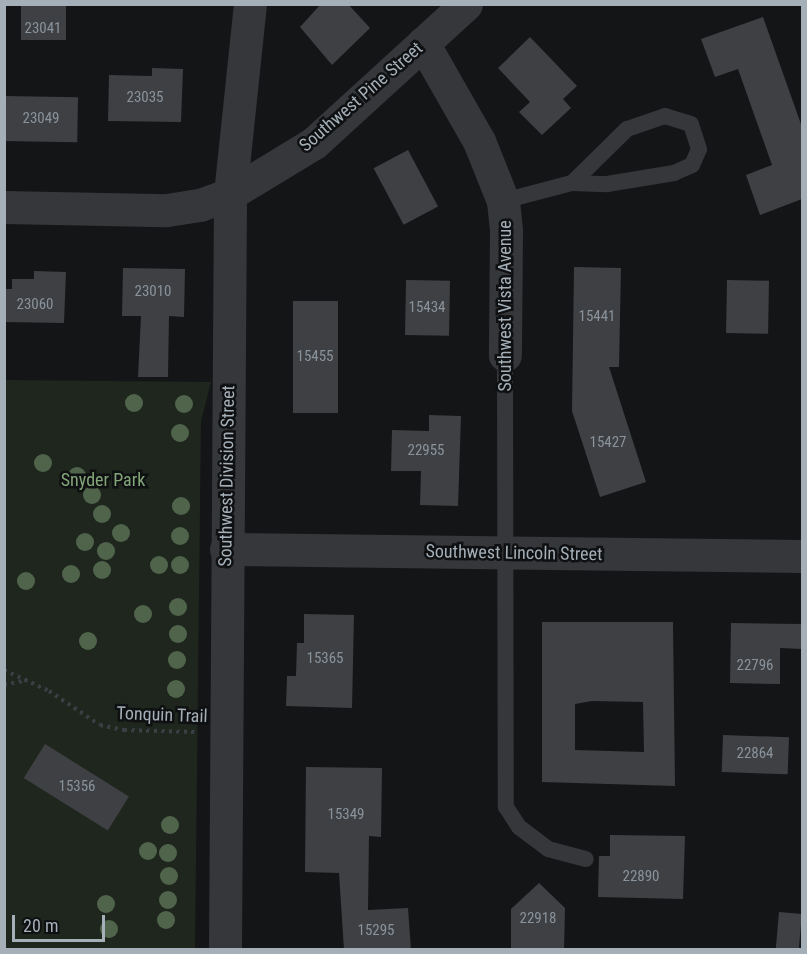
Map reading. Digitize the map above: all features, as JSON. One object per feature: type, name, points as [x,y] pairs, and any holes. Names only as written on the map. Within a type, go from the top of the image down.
[{"type":"street","name":"Southwest Division Street","points":[[225,950],[230,194],[250,4]]},
{"type":"street","name":"Southwest Pine Street","points":[[4,207],[167,210],[200,205],[230,194],[314,143],[466,4]]},
{"type":"street","name":"Southwest Vista Avenue","points":[[423,44],[479,141],[503,201],[506,231],[505,355]]},
{"type":"street","name":"Southwest Lincoln Street","points":[[226,549],[802,555]]},
{"type":"lane","points":[[503,201],[572,183],[607,184],[674,173],[692,165],[699,149],[691,124],[665,116],[627,129],[572,183]]},
{"type":"lane","name":"Southwest Vista Avenue","points":[[505,355],[506,807],[519,827],[548,849],[586,859]]},
{"type":"path","name":"Tonquin Trail","points":[[4,670],[27,680],[111,728],[225,731]]},
{"type":"path","points":[[4,685],[27,680]]},
{"type":"green space","name":"Snyder Park","points":[[5,380],[211,382],[201,422],[195,949],[5,950]]},
{"type":"building","points":[[21,4],[66,4],[66,40],[21,40]]},
{"type":"building","points":[[321,4],[348,4],[370,28],[332,65],[300,27]]},
{"type":"building","points":[[763,17],[802,127],[802,199],[760,215],[746,175],[772,165],[738,69],[715,77],[701,39]]},
{"type":"building","points":[[530,37],[577,86],[563,99],[571,108],[542,135],[519,112],[530,102],[498,68]]},
{"type":"building","points":[[152,68],[183,69],[181,122],[108,121],[109,75],[152,76]]},
{"type":"building","points":[[4,96],[78,97],[77,142],[4,141]]},
{"type":"building","points":[[408,150],[438,207],[404,225],[374,168]]},
{"type":"building","points":[[574,267],[621,268],[619,367],[609,367],[646,482],[600,497],[572,411]]},
{"type":"building","points":[[123,268],[185,269],[184,317],[169,316],[168,377],[138,377],[141,316],[122,316]]},
{"type":"building","points":[[34,271],[66,272],[64,323],[4,322],[4,289],[12,289],[12,279],[34,279]]},
{"type":"building","points":[[406,280],[450,281],[449,336],[405,335]]},
{"type":"building","points":[[727,280],[769,281],[768,334],[726,333]]},
{"type":"building","points":[[293,301],[338,301],[338,413],[293,413]]},
{"type":"building","points":[[429,415],[461,416],[458,506],[420,505],[421,471],[391,471],[392,430],[429,431]]},
{"type":"building","points":[[304,614],[354,615],[352,708],[286,706],[287,676],[296,676],[297,643],[304,643]]},
{"type":"building","points":[[542,622],[673,622],[675,786],[542,782]],"holes":[[[592,701],[643,702],[644,752],[575,750],[575,704]]]},
{"type":"building","points":[[731,623],[802,624],[802,649],[780,648],[780,684],[730,683]]},
{"type":"building","points":[[723,735],[789,737],[788,774],[722,772]]},
{"type":"building","points":[[45,744],[129,796],[108,830],[24,778]]},
{"type":"building","points":[[306,767],[382,768],[381,837],[369,836],[368,910],[408,908],[411,950],[344,950],[339,873],[305,872]]},
{"type":"building","points":[[610,835],[685,836],[683,899],[598,897],[599,856],[610,856]]},
{"type":"building","points":[[539,883],[565,908],[564,950],[511,950],[511,909]]},
{"type":"building","points":[[779,912],[802,914],[799,950],[776,950]]}]
